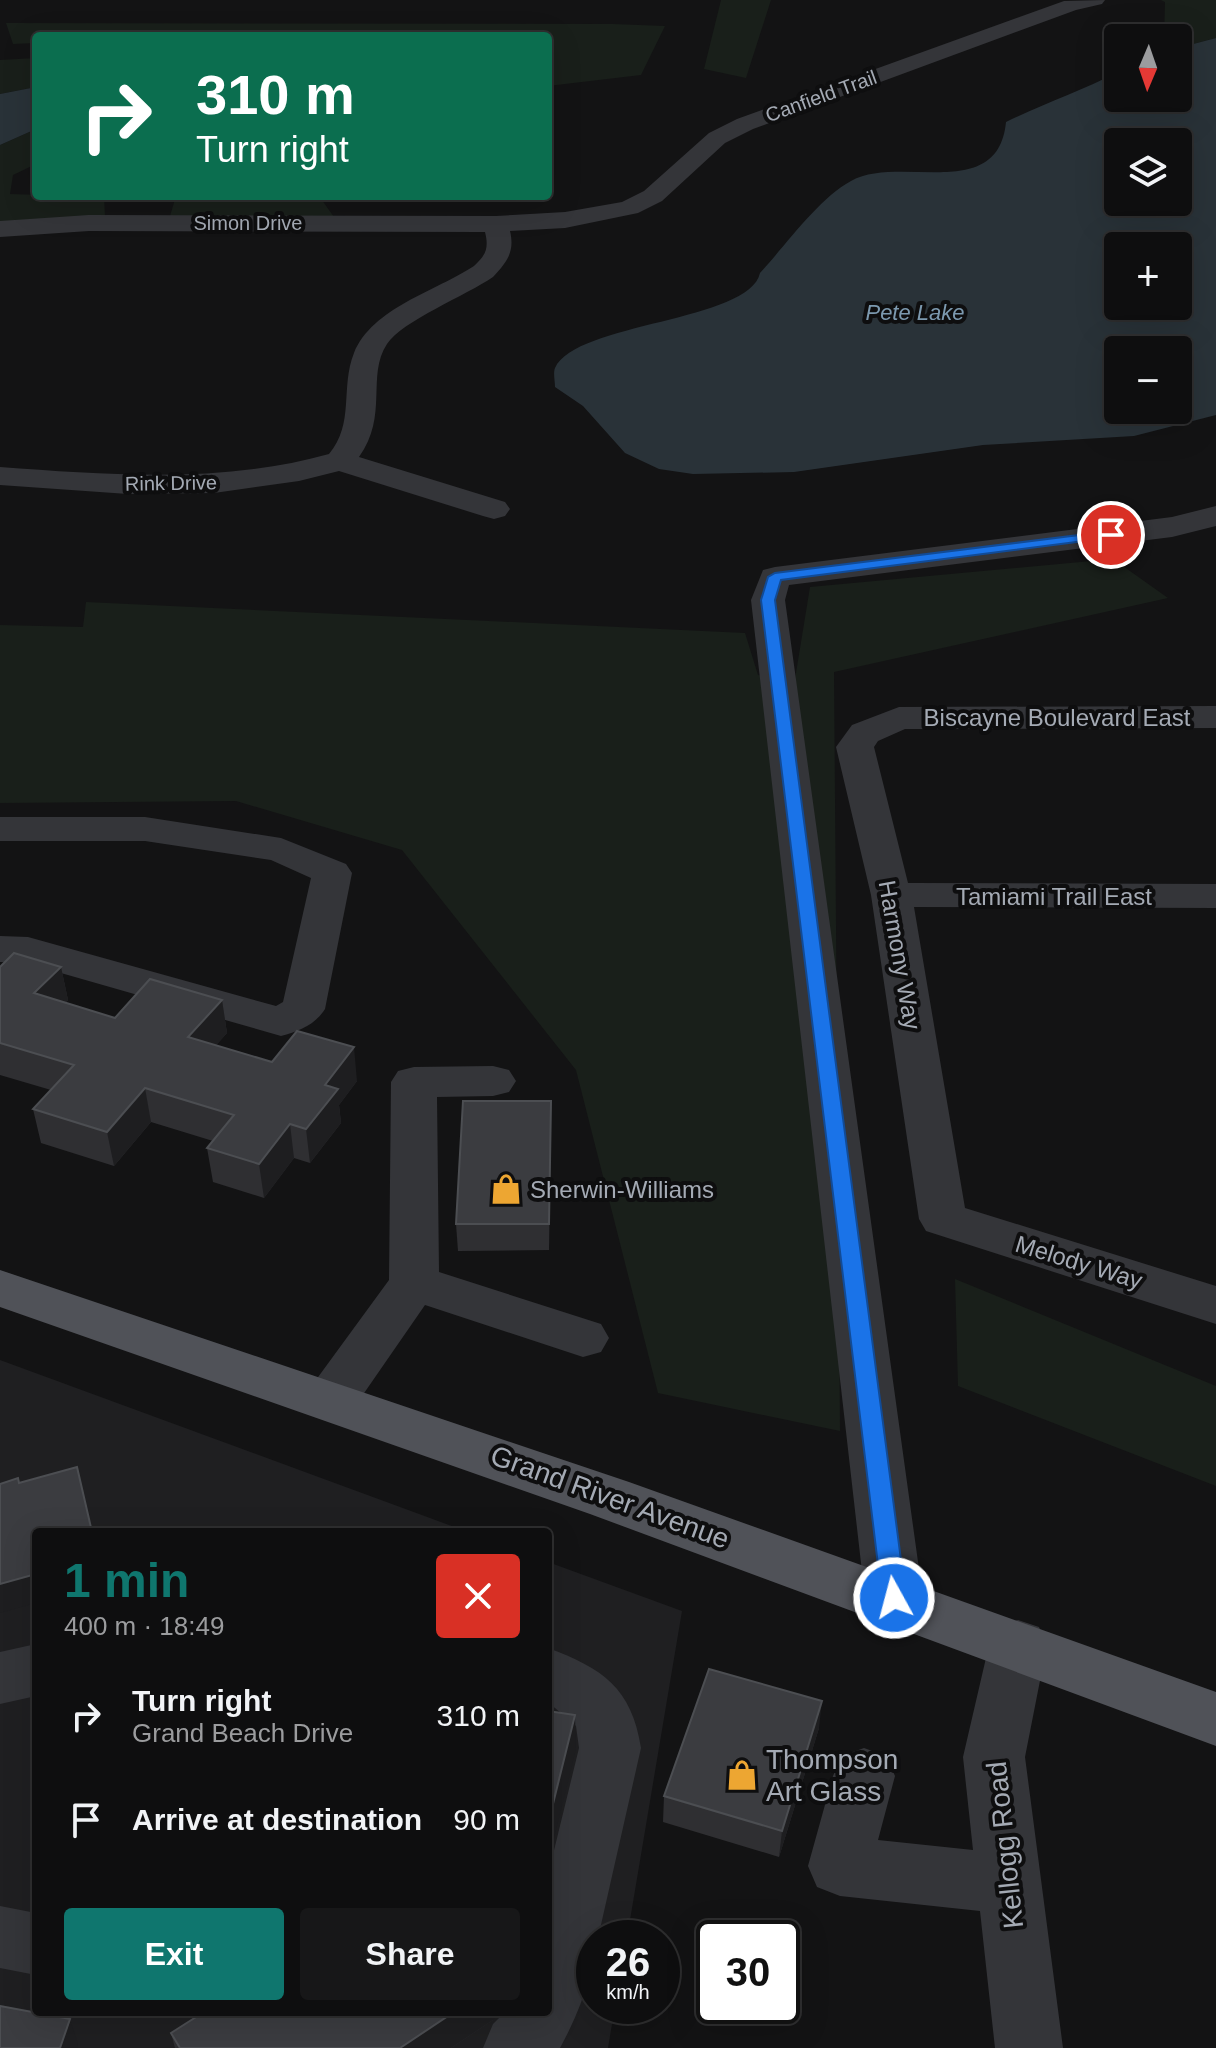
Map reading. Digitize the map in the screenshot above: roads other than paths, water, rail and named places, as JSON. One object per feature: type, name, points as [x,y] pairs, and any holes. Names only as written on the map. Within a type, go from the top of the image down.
[{"type":"main road","name":"Grand River Avenue","points":[[0,1288],[332,1398],[894,1598],[1216,1719]]},
{"type":"street","name":"Canfield Trail","points":[[496,224],[565,220],[629,208],[653,196],[717,138],[745,124],[1071,5],[1095,0]]},
{"type":"street","name":"Simon Drive","points":[[0,229],[89,223],[496,224]]},
{"type":"street","points":[[494,509],[340,461],[354,444],[360,429],[363,364],[371,345],[384,330],[489,268],[500,250],[496,224]]},
{"type":"street","name":"Rink Drive","points":[[0,476],[187,485],[256,480],[310,471],[340,461]]},
{"type":"street","points":[[894,1598],[768,600],[775,577],[1172,527],[1216,516]]},
{"type":"street","name":"Biscayne Boulevard East","points":[[899,718],[1216,717]]},
{"type":"street","name":"Harmony Way","points":[[899,718],[865,733],[855,747],[891,895],[943,1219]]},
{"type":"street","points":[[0,829],[145,829],[281,850],[332,873],[303,1009],[281,1022],[28,950],[0,949]]},
{"type":"street","name":"Tamiami Trail East","points":[[891,895],[1216,896]]},
{"type":"street","points":[[332,1398],[414,1283],[414,1082],[493,1081]]},
{"type":"street","name":"Melody Way","points":[[943,1219],[1216,1305]]},
{"type":"street","points":[[414,1283],[583,1338]]},
{"type":"street","name":"Kellogg Road","points":[[1018,1645],[994,1757],[1029,2048]]},
{"type":"street","points":[[0,1678],[32,1671]]},
{"type":"street","points":[[552,1676],[588,1696],[604,1713],[610,1748],[552,1988]]},
{"type":"street","points":[[864,1776],[840,1866],[1009,1884]]},
{"type":"street","points":[[0,1937],[32,1943]]},
{"type":"street","points":[[517,2048],[528,2038],[541,2016]]},
{"type":"water","name":"Pete Lake","points":[[1216,38],[1216,415],[1192,421],[1192,336],[1104,336],[1104,424],[1181,424],[1134,436],[983,445],[794,472],[693,474],[659,469],[625,453],[583,406],[555,387],[555,368],[569,353],[594,341],[726,302],[749,289],[815,211],[851,181],[871,174],[966,170],[985,162],[999,147],[1006,122],[1104,78],[1104,112],[1192,112],[1192,44]]},
{"type":"water","points":[[32,88],[32,131],[0,145],[0,94]]},
{"type":"place","name":"Sherwin-Williams","points":[[506,1189]]},
{"type":"place","name":"Thompson Art Glass","points":[[742,1775]]}]
